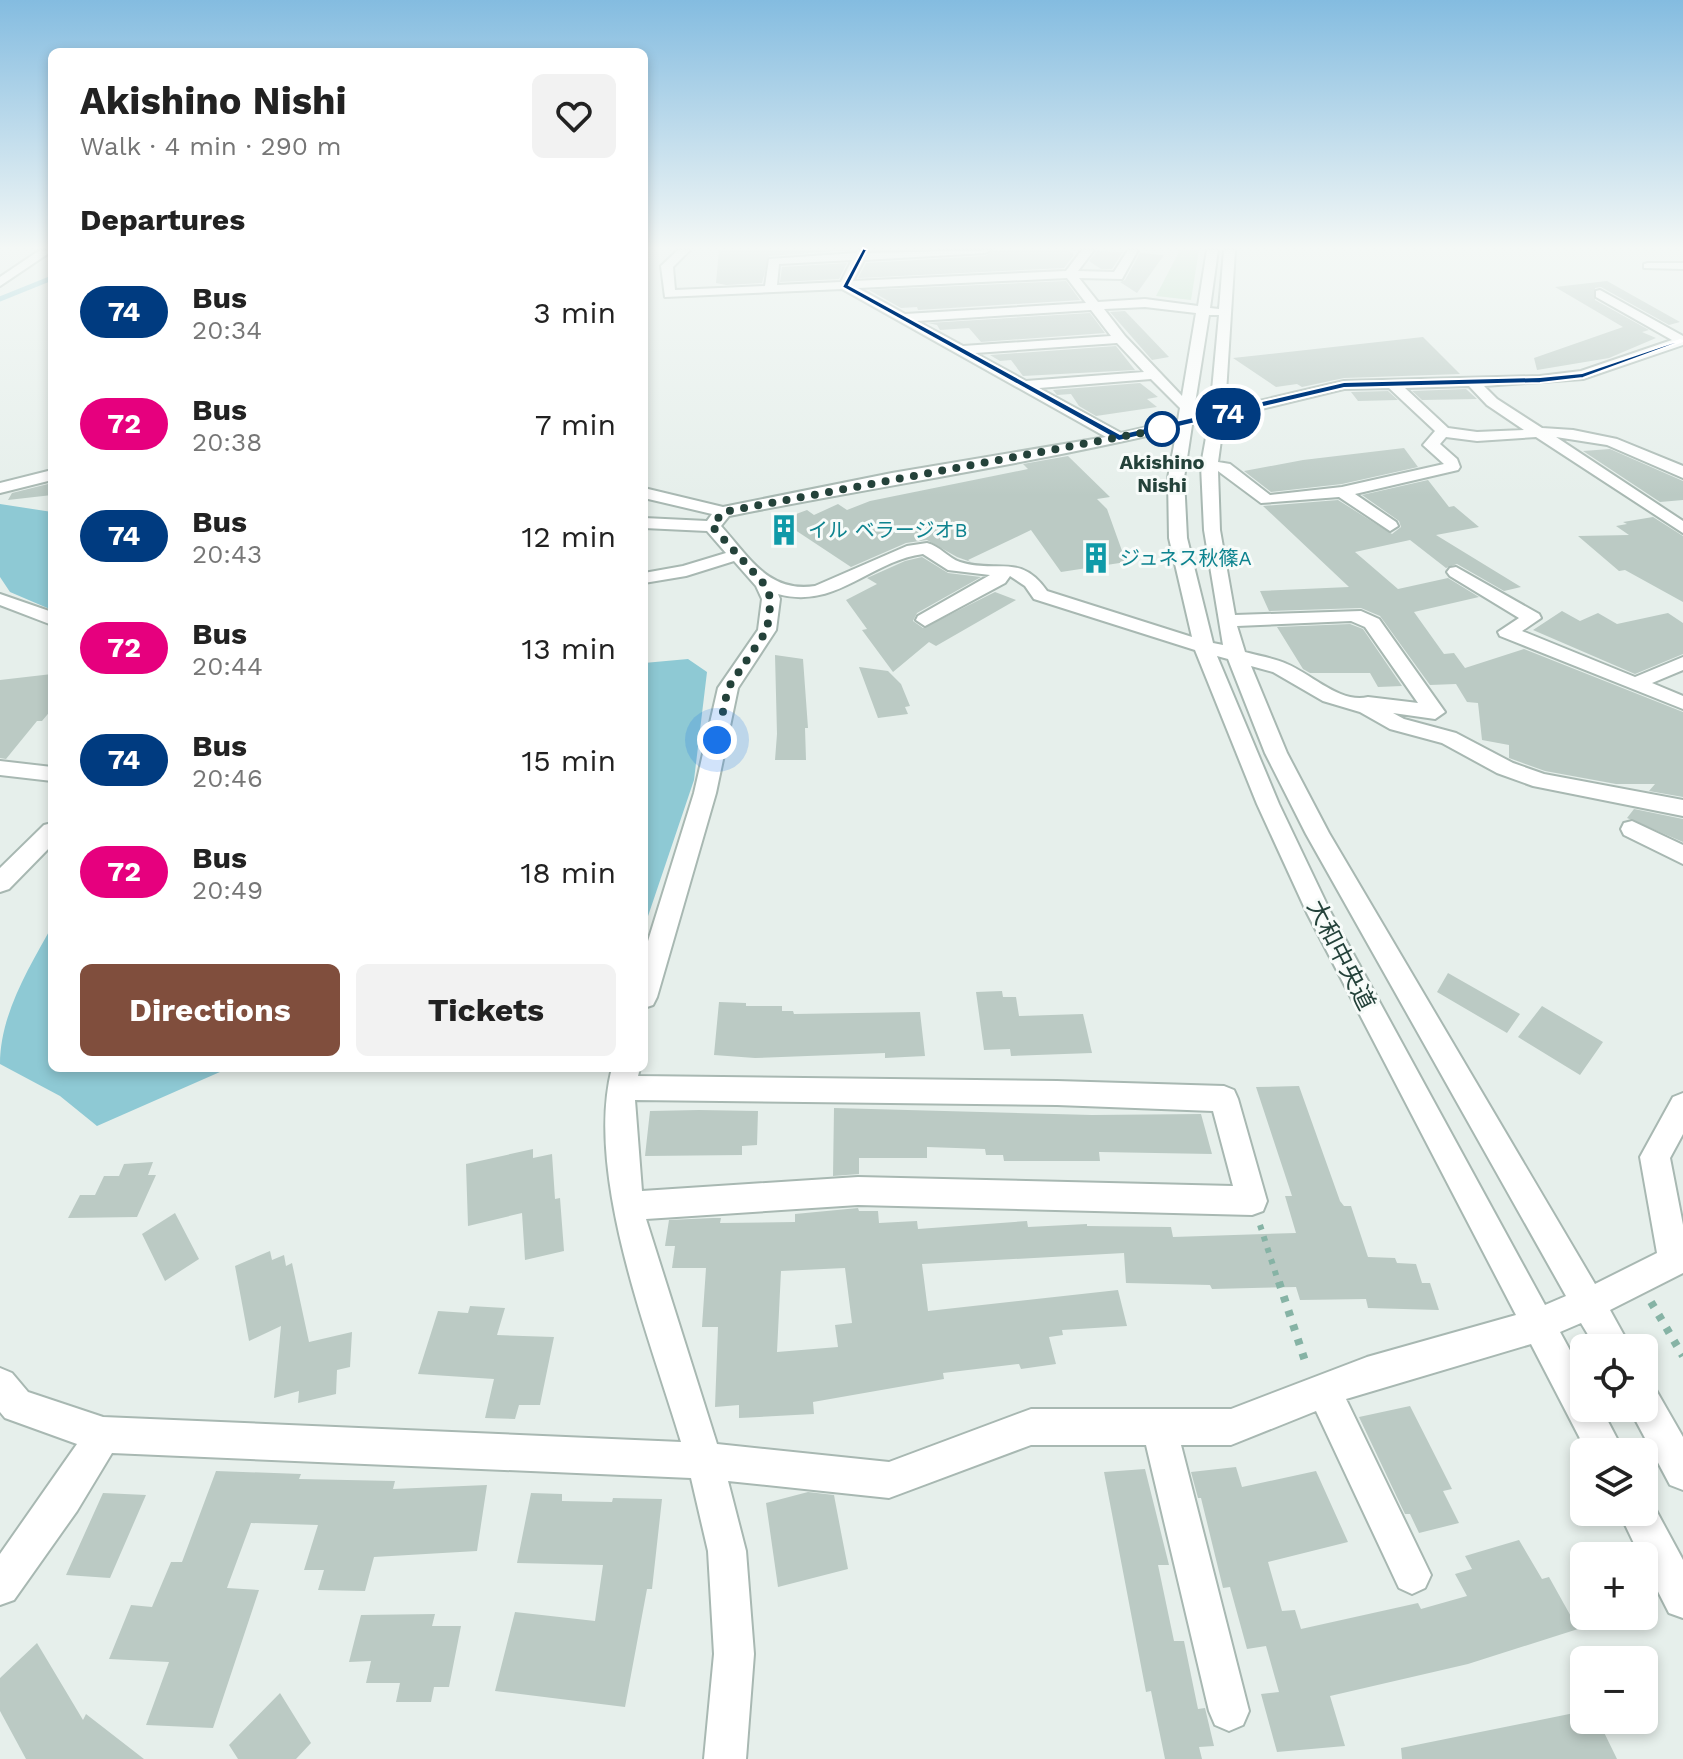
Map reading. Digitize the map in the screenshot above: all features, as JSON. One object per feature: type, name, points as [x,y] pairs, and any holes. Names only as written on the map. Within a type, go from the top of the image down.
[{"type":"street","points":[[927,332],[1119,438]]},
{"type":"street","points":[[1115,332],[1187,416]]},
{"type":"street","name":"大和中央道","points":[[1199,332],[1176,478],[1178,538],[1203,645],[1268,804],[1319,913],[1599,1438]]},
{"type":"street","name":"大和中央道","points":[[1223,332],[1217,417],[1209,465],[1212,530],[1227,621],[1236,654],[1276,753],[1318,834],[1606,1334]]},
{"type":"street","points":[[959,350],[1120,339]]},
{"type":"street","points":[[648,523],[718,519],[1119,438],[1187,416],[1217,417],[1344,385],[1540,380],[1583,375],[1682,341]]},
{"type":"street","points":[[1024,385],[1159,380],[1178,388],[1191,384]]},
{"type":"street","points":[[1472,381],[1492,402],[1683,528]]},
{"type":"street","points":[[1392,383],[1443,431],[1454,435],[1516,437],[1537,433],[1594,439],[1632,449],[1683,473]]},
{"type":"street","points":[[1209,465],[1224,467],[1267,500],[1342,492],[1452,467],[1451,462],[1431,445],[1443,431]]},
{"type":"street","points":[[0,488],[48,476]]},
{"type":"street","points":[[1342,492],[1390,526]]},
{"type":"street","points":[[648,494],[718,519],[737,555],[764,584],[771,599],[767,630],[728,688],[705,793],[648,984]]},
{"type":"street","points":[[764,584],[799,594],[819,591],[913,550],[927,548],[953,566],[1020,571],[1032,580],[1040,595],[1113,620],[1280,668],[1338,699],[1367,707],[1397,724],[1449,738],[1505,768],[1541,781],[1683,808]]},
{"type":"street","points":[[648,577],[686,571],[737,555]]},
{"type":"street","points":[[925,620],[999,579],[999,571]]},
{"type":"street","points":[[1456,572],[1532,618],[1507,632],[1640,683],[1683,703]]},
{"type":"street","points":[[0,599],[48,617]]},
{"type":"street","points":[[1227,621],[1354,615],[1372,623],[1435,712],[1338,699]]},
{"type":"street","points":[[1640,683],[1647,677],[1683,663]]},
{"type":"street","points":[[0,768],[48,774]]},
{"type":"street","points":[[1632,829],[1683,855]]},
{"type":"street","points":[[4,874],[48,835]]},
{"type":"street","points":[[629,1206],[858,1191],[1252,1201],[1224,1099],[624,1078],[622,1147],[629,1206],[632,1229],[705,1461],[727,1551],[733,1640],[725,1759]]},
{"type":"street","points":[[0,1385],[17,1406],[103,1435],[705,1461],[889,1480],[1031,1427],[1231,1427],[1382,1369],[1539,1325],[1639,1281],[1674,1261],[1655,1157],[1683,1106]]},
{"type":"street","points":[[1320,1393],[1412,1575]]},
{"type":"street","points":[[1655,1422],[1683,1472]]},
{"type":"street","points":[[1159,1427],[1229,1711]]},
{"type":"street","points":[[0,1586],[64,1498],[103,1435]]},
{"type":"street","points":[[1644,1526],[1683,1599]]},
{"type":"path","points":[[1252,1201],[1320,1393]]},
{"type":"path","points":[[1639,1281],[1683,1356]]},
{"type":"water","points":[[0,504],[48,511],[48,608],[10,592],[0,577]]},
{"type":"water","points":[[688,659],[707,672],[694,780],[648,916],[648,663]]},
{"type":"water","points":[[48,933],[48,1072],[220,1072],[97,1126],[60,1096],[0,1064],[1,1045],[10,1009]]},
{"type":"building","points":[[973,332],[1105,333],[981,342]]},
{"type":"building","points":[[1128,332],[1145,332],[1169,357],[1152,360]]},
{"type":"building","points":[[1608,332],[1642,332],[1656,338],[1609,358],[1537,370],[1534,358]]},
{"type":"building","points":[[1423,337],[1460,374],[1344,378],[1302,387],[1297,384],[1276,387],[1233,358]]},
{"type":"building","points":[[1116,346],[1135,370],[1023,376],[1011,360],[1000,361],[990,355]]},
{"type":"building","points":[[1140,383],[1158,397],[1147,399],[1157,407],[1096,416],[1079,406],[1071,394],[1057,395],[1053,390]]},
{"type":"building","points":[[1466,389],[1477,399],[1422,400],[1412,391]]},
{"type":"building","points":[[1388,391],[1398,400],[1358,401],[1351,392]]},
{"type":"building","points":[[1404,448],[1418,467],[1342,484],[1271,492],[1244,471],[1303,460]]},
{"type":"building","points":[[1610,449],[1683,481],[1683,500],[1660,502],[1583,451]]},
{"type":"building","points":[[1068,456],[1110,497],[1097,499],[1107,509],[1126,562],[1061,572],[1031,530],[968,560],[971,562],[927,540],[906,543],[851,567],[780,520],[807,510],[814,515],[838,504],[847,510],[870,501],[1028,469],[1023,464]]},
{"type":"building","points":[[1428,480],[1449,507],[1454,506],[1479,527],[1436,535],[1521,587],[1504,591],[1457,564],[1446,568],[1410,540],[1355,552],[1398,589],[1448,578],[1479,597],[1414,612],[1444,654],[1454,653],[1465,668],[1524,649],[1683,712],[1683,797],[1649,791],[1655,784],[1616,784],[1545,771],[1509,758],[1509,745],[1482,740],[1478,703],[1467,702],[1456,684],[1430,685],[1380,616],[1361,608],[1269,611],[1260,591],[1349,587],[1263,506],[1338,500],[1392,534],[1401,527],[1399,521],[1362,495]]},
{"type":"building","points":[[48,484],[48,495],[8,500],[12,493]]},
{"type":"building","points":[[1653,517],[1683,536],[1683,602],[1625,570],[1619,571],[1578,536],[1629,535],[1616,526]]},
{"type":"building","points":[[922,557],[948,573],[981,577],[917,613],[913,621],[923,628],[995,592],[1016,600],[936,646],[929,642],[893,672],[862,630],[867,629],[846,600],[877,584],[867,578]]},
{"type":"building","points":[[1562,611],[1580,621],[1598,613],[1617,624],[1668,613],[1683,623],[1683,654],[1635,674],[1533,630]]},
{"type":"building","points":[[1350,624],[1363,629],[1402,686],[1378,687],[1370,673],[1310,673],[1303,669],[1277,627]]},
{"type":"building","points":[[775,655],[803,659],[808,728],[805,728],[806,760],[775,760]]},
{"type":"building","points":[[859,667],[888,671],[901,684],[910,706],[905,707],[908,714],[878,718]]},
{"type":"building","points":[[48,674],[48,714],[42,721],[37,721],[6,759],[0,758],[0,680]]},
{"type":"building","points":[[1634,809],[1683,819],[1683,842],[1627,818]]},
{"type":"building","points":[[1448,973],[1520,1014],[1507,1033],[1437,992]]},
{"type":"building","points":[[1002,991],[1003,997],[1016,997],[1019,1016],[1083,1014],[1092,1053],[1011,1056],[1010,1049],[984,1050],[976,992]]},
{"type":"building","points":[[719,1002],[782,1006],[782,1011],[793,1011],[794,1014],[920,1012],[925,1056],[885,1058],[885,1053],[755,1058],[714,1055]]},
{"type":"building","points":[[1542,1006],[1603,1042],[1580,1075],[1518,1037]]},
{"type":"building","points":[[1299,1086],[1340,1201],[1344,1206],[1351,1206],[1368,1257],[1395,1258],[1397,1263],[1416,1264],[1422,1283],[1430,1283],[1439,1310],[1368,1308],[1366,1299],[1300,1300],[1296,1287],[1212,1289],[1210,1285],[1126,1283],[1124,1253],[922,1264],[928,1311],[1118,1290],[1127,1326],[1062,1330],[1063,1335],[1049,1337],[1056,1364],[1021,1369],[1019,1364],[943,1373],[944,1379],[813,1402],[814,1414],[739,1418],[739,1405],[715,1407],[718,1327],[702,1327],[706,1268],[672,1268],[675,1246],[665,1246],[669,1220],[721,1218],[720,1223],[795,1222],[795,1214],[858,1208],[859,1211],[878,1211],[879,1223],[917,1221],[918,1229],[1027,1221],[1028,1227],[1087,1224],[1171,1227],[1173,1237],[1296,1233],[1285,1196],[1292,1196],[1256,1087]],"holes":[[[845,1268],[852,1323],[835,1325],[838,1347],[777,1352],[781,1271]]]},
{"type":"building","points":[[834,1108],[1092,1115],[1201,1114],[1212,1154],[1099,1152],[1100,1161],[1004,1161],[1003,1155],[986,1155],[985,1149],[927,1147],[927,1158],[859,1158],[859,1174],[833,1176]]},
{"type":"building","points":[[650,1111],[758,1111],[757,1145],[742,1146],[742,1155],[645,1156]]},
{"type":"building","points":[[533,1149],[533,1158],[552,1154],[555,1199],[560,1198],[564,1251],[525,1260],[522,1213],[468,1226],[466,1164]]},
{"type":"building","points":[[153,1162],[148,1175],[156,1175],[137,1217],[68,1218],[80,1195],[95,1195],[104,1176],[119,1176],[124,1164]]},
{"type":"building","points":[[175,1213],[199,1259],[165,1281],[142,1234]]},
{"type":"building","points":[[270,1251],[272,1260],[284,1255],[286,1266],[292,1263],[309,1342],[352,1332],[350,1367],[337,1370],[336,1394],[298,1403],[299,1391],[274,1398],[281,1326],[249,1341],[235,1266]]},
{"type":"building","points":[[470,1306],[505,1308],[497,1335],[554,1337],[540,1405],[519,1405],[515,1419],[485,1418],[494,1379],[418,1374],[438,1311],[468,1313]]},
{"type":"building","points":[[1410,1406],[1452,1489],[1443,1491],[1459,1523],[1419,1533],[1410,1514],[1405,1514],[1359,1417]]},
{"type":"building","points":[[1236,1467],[1242,1487],[1316,1471],[1348,1542],[1268,1562],[1282,1611],[1295,1610],[1301,1629],[1418,1603],[1421,1609],[1467,1596],[1455,1574],[1472,1569],[1465,1556],[1519,1540],[1542,1579],[1549,1577],[1570,1615],[1570,1630],[1575,1630],[1468,1664],[1330,1696],[1345,1746],[1277,1752],[1261,1694],[1279,1692],[1266,1646],[1247,1649],[1230,1587],[1223,1588],[1201,1498],[1198,1498],[1191,1472]]},
{"type":"building","points":[[1145,1469],[1169,1565],[1158,1565],[1174,1641],[1184,1641],[1198,1709],[1205,1708],[1214,1746],[1199,1747],[1202,1759],[1165,1759],[1151,1691],[1146,1692],[1104,1472]]},
{"type":"building","points":[[216,1471],[301,1474],[299,1479],[395,1481],[393,1489],[487,1485],[477,1551],[374,1557],[365,1591],[318,1590],[324,1570],[304,1570],[318,1525],[251,1523],[227,1588],[259,1590],[213,1728],[146,1725],[169,1662],[109,1659],[131,1605],[152,1607],[171,1562],[182,1562]]},
{"type":"building","points":[[808,1492],[834,1495],[848,1569],[778,1587],[766,1503]]},
{"type":"building","points":[[103,1493],[146,1495],[110,1578],[66,1575]]},
{"type":"building","points":[[531,1493],[562,1494],[562,1501],[662,1499],[652,1589],[647,1589],[625,1707],[495,1691],[515,1612],[595,1621],[603,1565],[517,1563]]},
{"type":"building","points":[[435,1614],[432,1626],[461,1626],[449,1687],[434,1687],[431,1702],[396,1702],[400,1683],[366,1683],[371,1661],[349,1662],[361,1615]]},
{"type":"building","points":[[37,1643],[83,1720],[86,1714],[144,1759],[26,1759],[0,1711],[0,1678]]},
{"type":"building","points":[[280,1693],[311,1743],[296,1759],[238,1759],[229,1745]]},
{"type":"building","points":[[1570,1714],[1570,1734],[1605,1734],[1617,1759],[1402,1759],[1401,1748]]},
{"type":"bus line","name":"74","points":[[926,332],[1119,438],[1344,385],[1540,380],[1583,375],[1683,341]]},
{"type":"place","name":"Akishino Nishi","points":[[1162,429]]},
{"type":"place","name":"イル ベラージオB","points":[[784,530]]},
{"type":"place","name":"ジュネス秋篠A","points":[[1096,558]]},
{"type":"route","points":[[717,740],[728,688],[767,630],[771,599],[764,584],[712,526],[723,512],[892,478],[1081,447],[1173,427],[1162,429]]}]
